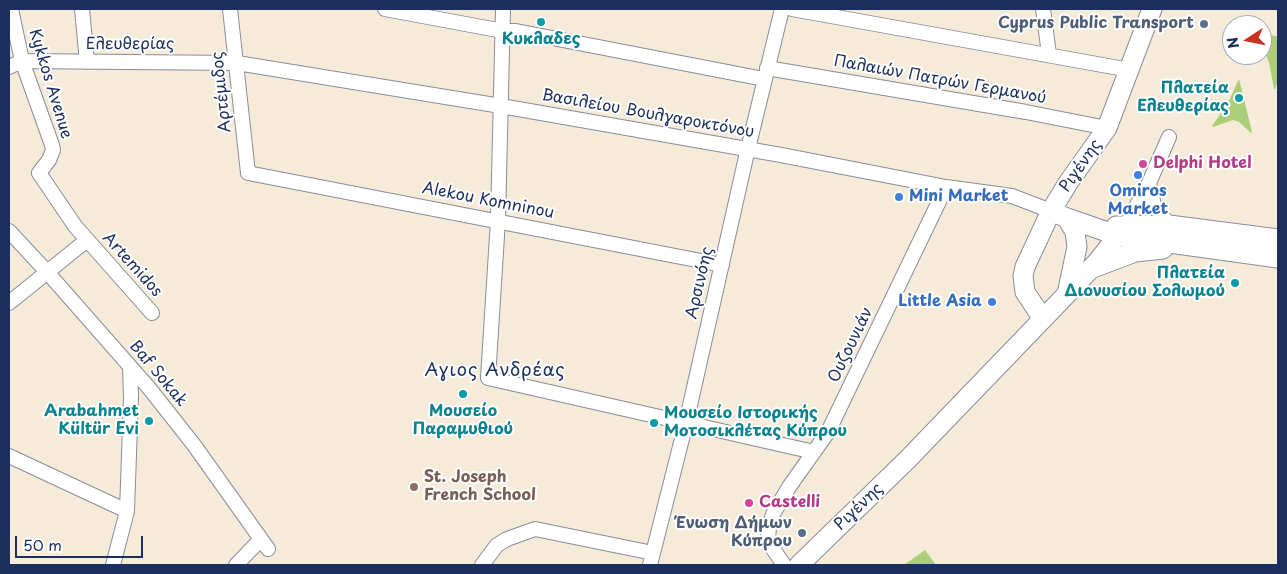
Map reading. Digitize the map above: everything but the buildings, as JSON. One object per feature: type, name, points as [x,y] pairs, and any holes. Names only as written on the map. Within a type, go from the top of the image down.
[{"type":"street","name":"Kykkos Avenue","points":[[10,9],[22,61],[53,150],[49,160],[39,173],[86,240]]},
{"type":"street","points":[[82,9],[88,62]]},
{"type":"street","name":"Αρτέμιδος","points":[[230,9],[248,173]]},
{"type":"street","name":"Παλαιών Πατρών Γερμανού","points":[[385,9],[503,31],[516,31],[766,73],[1026,112],[1107,128]]},
{"type":"street","points":[[503,9],[498,220],[488,378],[814,452]]},
{"type":"street","name":"Αρσινόης","points":[[651,559],[686,423],[782,9]]},
{"type":"street","points":[[792,9],[1130,70]]},
{"type":"street","points":[[1043,9],[1049,54]]},
{"type":"street","name":"Ριγένης","points":[[1043,319],[1025,292],[1023,276],[1025,267],[1059,215],[1068,183],[1107,128],[1152,9]]},
{"type":"street","name":"Ελευθερίας","points":[[22,61],[237,63]]},
{"type":"street","points":[[9,67],[22,61]]},
{"type":"street","name":"Βασιλείου Βουλγαροκτόνου","points":[[237,63],[748,149],[946,187],[1012,196],[1059,215]]},
{"type":"street","points":[[1122,230],[1149,183],[1169,136]]},
{"type":"street","name":"Alekou Komninou","points":[[248,173],[722,265]]},
{"type":"street","points":[[1149,183],[1154,205],[1169,225]]},
{"type":"street","name":"Ουζουνιάν","points":[[784,565],[768,538],[773,514],[789,487],[828,432],[946,187]]},
{"type":"street","points":[[1059,215],[1095,228],[1122,230],[1194,246],[1278,258]]},
{"type":"street","points":[[1059,215],[1075,232],[1077,247],[1066,295]]},
{"type":"street","points":[[1122,230],[1169,225],[1278,239]]},
{"type":"street","name":"Ριγένης","points":[[799,565],[908,459],[1043,319],[1091,268],[1122,230]]},
{"type":"street","name":"Baf Sokak","points":[[9,231],[130,367],[194,445],[265,544],[236,565]]},
{"type":"street","points":[[9,303],[86,240]]},
{"type":"street","name":"Artemidos","points":[[86,240],[152,313]]},
{"type":"street","points":[[1091,268],[1135,252],[1194,246]]},
{"type":"street","points":[[113,565],[127,511],[131,398],[130,367]]},
{"type":"street","points":[[9,456],[127,511]]},
{"type":"street","points":[[482,565],[497,545],[507,539],[535,529],[651,559]]},
{"type":"green space","points":[[1272,35],[1278,36],[1278,82],[1274,89],[1270,65],[1272,65]]},
{"type":"green space","points":[[1239,79],[1251,133],[1239,122],[1233,120],[1212,126],[1227,105]]},
{"type":"green space","points":[[925,550],[936,565],[904,565]]},
{"type":"place","name":"Κυκλαδες","points":[[541,22]]},
{"type":"place","name":"Cyprus Public Transport","points":[[1204,24]]},
{"type":"place","name":"Πλατεία Ελευθερίας","points":[[1239,98]]},
{"type":"place","name":"Delphi Hotel","points":[[1143,164]]},
{"type":"place","name":"Omiros Market","points":[[1138,175]]},
{"type":"place","name":"Mini Market","points":[[899,197]]},
{"type":"place","name":"Πλατεία Διονυσίου Σολωμού","points":[[1235,283]]},
{"type":"place","name":"Little Asia","points":[[992,302]]},
{"type":"place","name":"Μουσείο Παραμυθιού","points":[[463,394]]},
{"type":"place","name":"Arabahmet Kültür Evi","points":[[149,421]]},
{"type":"place","name":"Μουσείο Ιστορικής Μοτοσικλέτας Κύπρου","points":[[654,423]]},
{"type":"place","name":"St. Joseph French School","points":[[414,487]]},
{"type":"place","name":"Castelli","points":[[749,503]]},
{"type":"place","name":"Ένωση Δήμων Κύπρου","points":[[802,533]]},
{"type":"district","name":"Αγιος Ανδρέας","points":[[495,371]]}]
